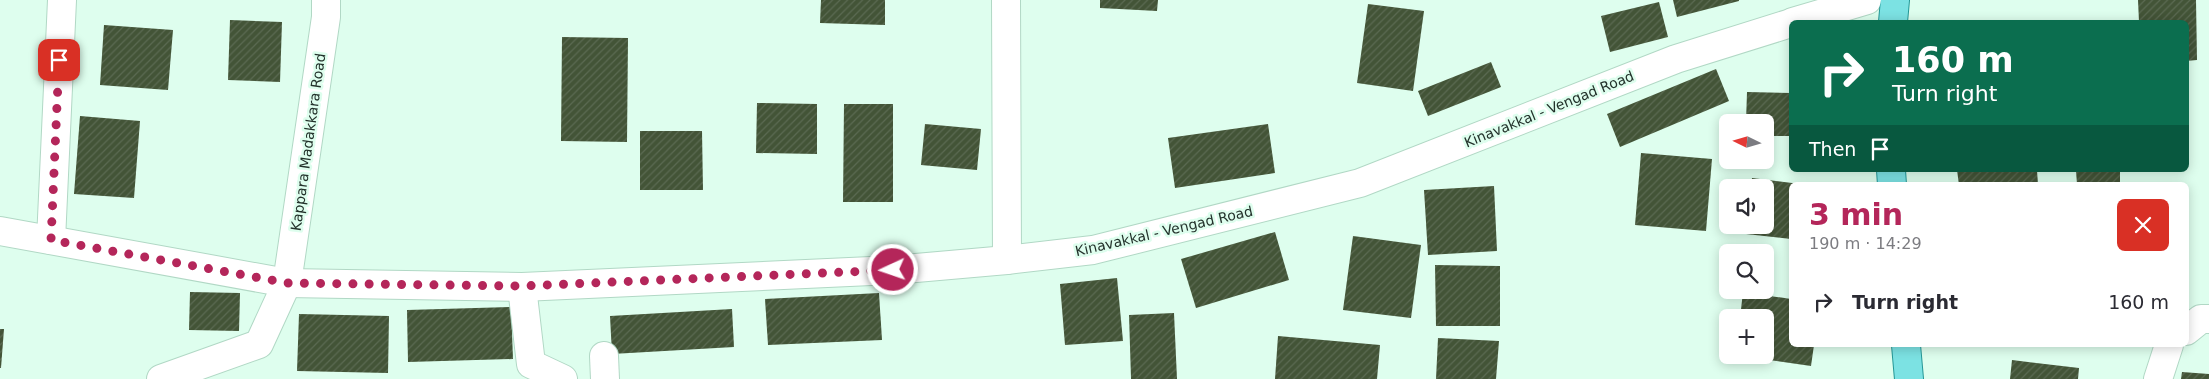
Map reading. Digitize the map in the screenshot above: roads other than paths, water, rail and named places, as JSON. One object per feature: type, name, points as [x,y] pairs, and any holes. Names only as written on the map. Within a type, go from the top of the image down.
[{"type":"main road","points":[[51,240],[62,0]]},
{"type":"main road","name":"Kappara Madakkara Road","points":[[161,379],[259,344],[288,283],[326,17],[326,0]]},
{"type":"main road","points":[[1006,0],[1008,260]]},
{"type":"main road","name":"Kinavakkal - Vengad Road","points":[[1802,20],[1867,0]]},
{"type":"main road","points":[[1893,20],[1895,0]]},
{"type":"main road","name":"Kinavakkal - Vengad Road","points":[[0,231],[288,283],[522,286],[893,270],[1008,260],[1093,250],[1360,183],[1676,58],[1789,24]]},
{"type":"main road","points":[[522,286],[531,364],[563,379]]},
{"type":"main road","points":[[2189,329],[2201,319],[2209,319]]},
{"type":"main road","points":[[1906,347],[1909,379]]},
{"type":"main road","points":[[2158,379],[2168,347]]}]
